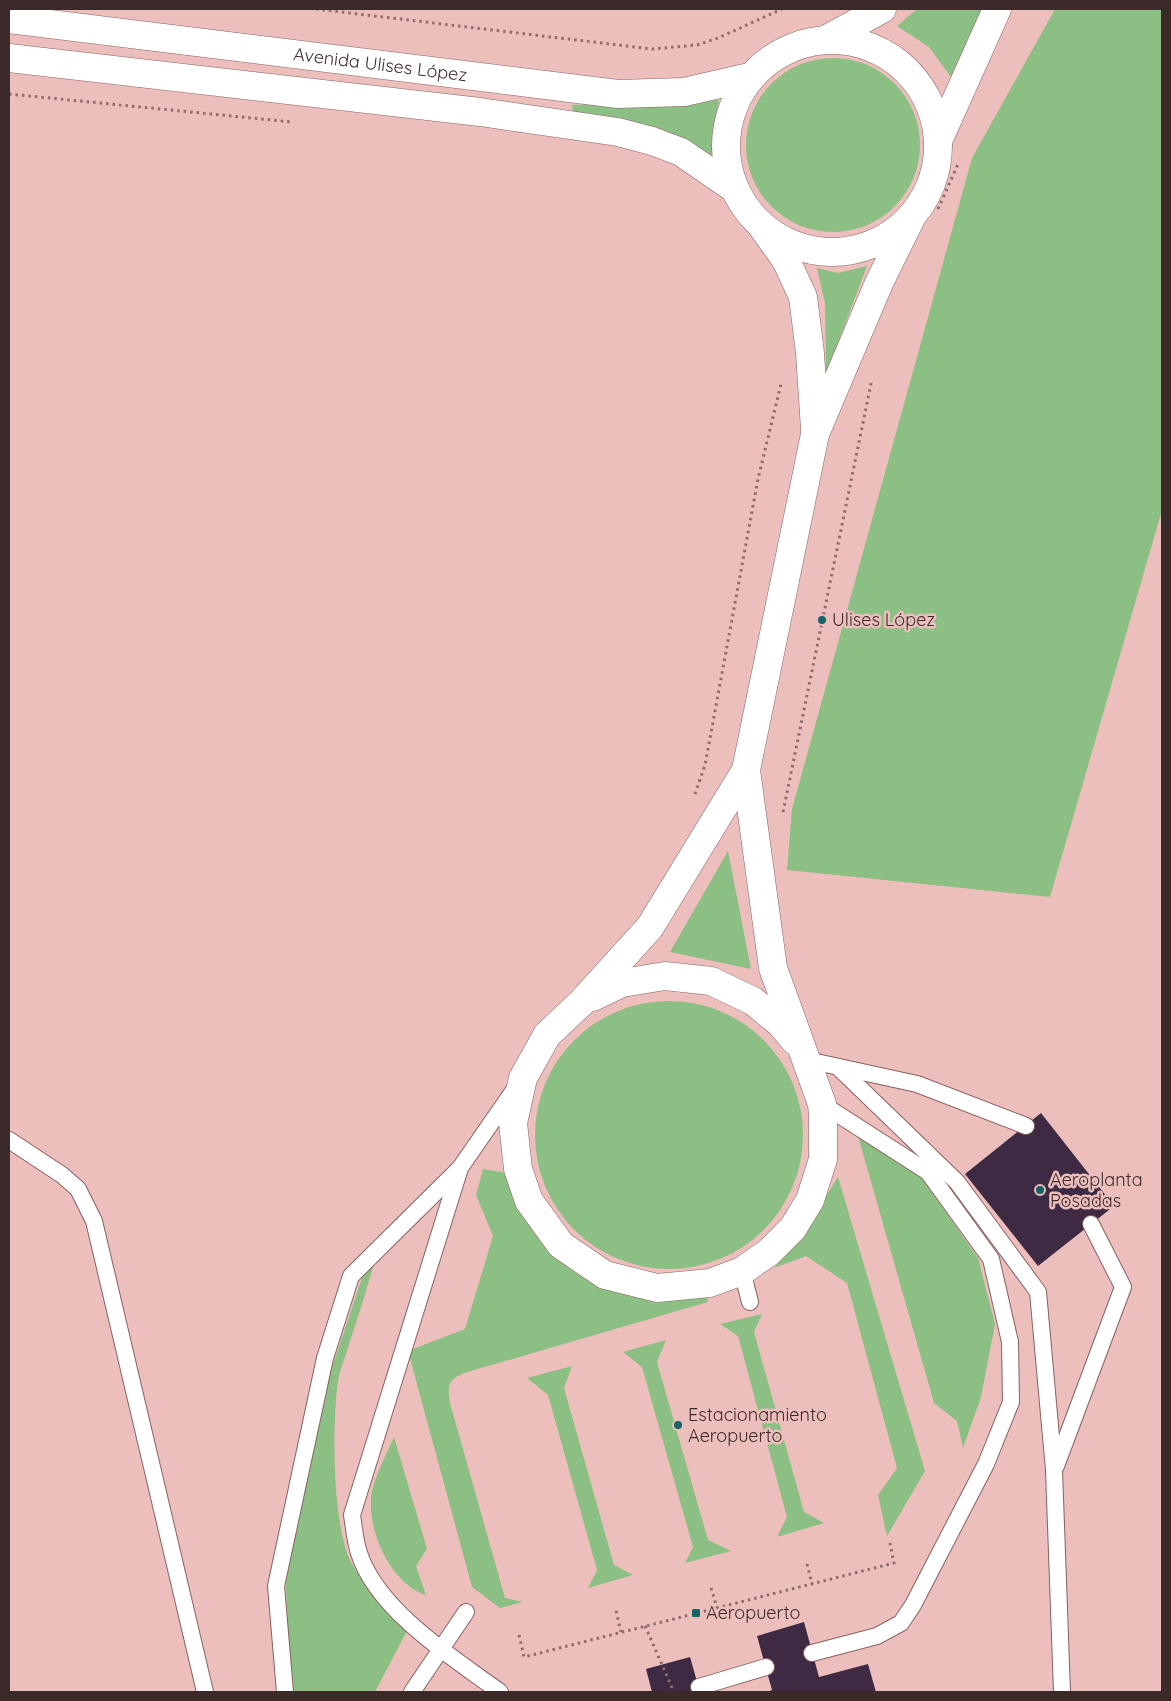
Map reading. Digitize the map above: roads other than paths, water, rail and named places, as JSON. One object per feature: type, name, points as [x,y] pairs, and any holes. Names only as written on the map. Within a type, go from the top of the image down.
[{"type":"main road","points":[[815,434],[810,353],[802,297],[786,260],[761,225],[746,208],[735,189],[727,160],[727,131],[735,102],[750,77],[772,58],[798,45],[827,39],[882,9]]},
{"type":"main road","points":[[938,141],[997,9]]},
{"type":"main road","name":"Avenida Ulises López","points":[[9,19],[618,94],[684,92],[750,77]]},
{"type":"main road","points":[[746,770],[650,927],[582,1002],[547,1035],[522,1078],[513,1123],[518,1169],[529,1201],[561,1245],[605,1275],[657,1288],[710,1283],[742,1271],[769,1252],[793,1228],[810,1200],[822,1159],[824,1116],[822,1104],[773,968],[746,770],[815,434],[879,283],[924,216],[927,195],[936,168],[938,141],[932,108],[915,79],[890,57],[860,43],[827,39]]},
{"type":"main road","name":"Avenida Ulises López","points":[[9,58],[480,112],[618,132],[652,141],[681,152],[735,189]]},
{"type":"main road","points":[[761,225],[797,246],[821,252],[854,251],[885,238],[924,216]]},
{"type":"main road","points":[[582,1002],[622,983],[666,976],[711,982],[753,1000],[781,1024],[804,1054]]},
{"type":"lane","points":[[804,1054],[838,1067],[917,1084],[1026,1126]]},
{"type":"lane","points":[[838,1067],[957,1182],[1038,1292],[1054,1470],[1062,1692]]},
{"type":"lane","points":[[285,1692],[276,1586],[325,1358],[351,1276],[460,1168],[522,1078]]},
{"type":"lane","points":[[812,1653],[877,1636],[901,1623],[913,1605],[986,1464],[1011,1402],[1010,1342],[991,1258],[928,1172],[822,1104]]},
{"type":"lane","points":[[9,1140],[62,1175],[78,1189],[94,1221],[205,1692]]},
{"type":"lane","points":[[460,1168],[352,1515],[359,1553],[372,1581],[396,1610],[440,1649],[500,1692]]},
{"type":"lane","points":[[1054,1470],[1123,1287],[1091,1224]]},
{"type":"lane","points":[[742,1271],[750,1302]]},
{"type":"lane","points":[[412,1692],[466,1612]]},
{"type":"lane","points":[[699,1687],[766,1667]]},
{"type":"place","name":"Ulises López","points":[[822,620]]},
{"type":"place","name":"Aeroplanta Posadas","points":[[1040,1190]]},
{"type":"place","name":"Estacionamiento Aeropuerto","points":[[678,1425]]},
{"type":"place","name":"Aeropuerto","points":[[696,1613]]}]
